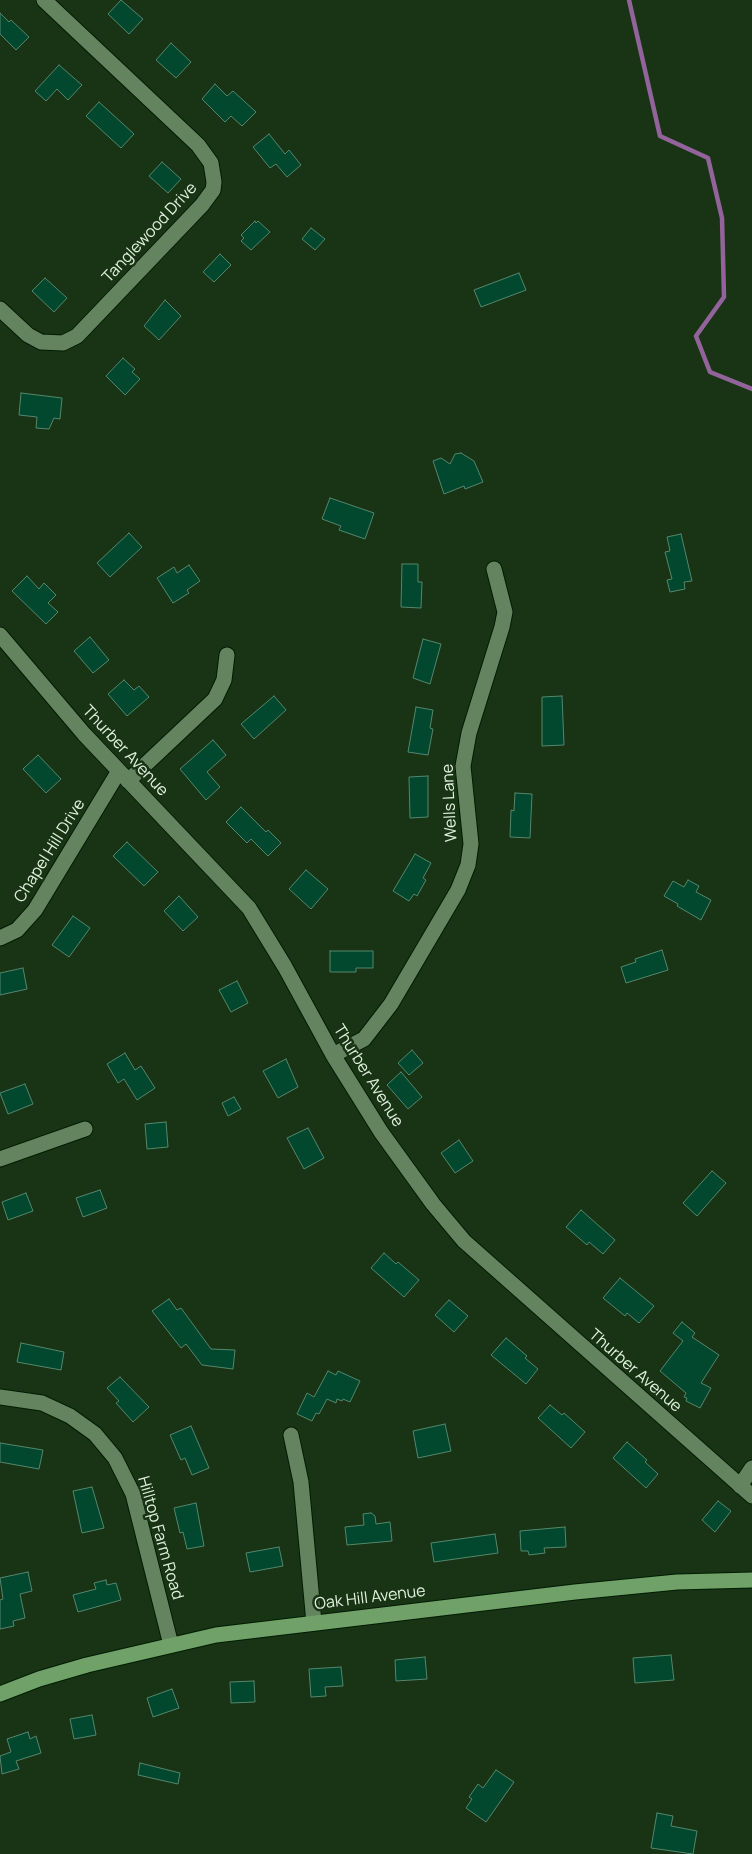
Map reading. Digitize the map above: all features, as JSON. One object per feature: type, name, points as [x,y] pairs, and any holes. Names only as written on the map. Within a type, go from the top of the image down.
[{"type":"main road","name":"Oak Hill Avenue","points":[[0,1694],[39,1678],[216,1635],[594,1590],[677,1582],[752,1580]]},
{"type":"street","name":"Tanglewood Drive","points":[[0,309],[28,335],[41,342],[63,343],[77,336],[202,205],[213,190],[214,182],[211,163],[198,145],[44,0]]},
{"type":"street","name":"Wells Lane","points":[[333,1055],[364,1039],[391,1004],[458,890],[468,866],[471,844],[463,766],[469,733],[497,645],[505,612],[494,569]]},
{"type":"street","name":"Thurber Avenue","points":[[0,635],[72,720],[123,776],[249,908],[285,967],[333,1055],[381,1132],[433,1204],[464,1241],[752,1496]]},
{"type":"street","name":"Chapel Hill Drive","points":[[0,938],[17,930],[36,910],[123,776],[215,699],[224,680],[227,655]]},
{"type":"street","points":[[0,1159],[85,1129]]},
{"type":"street","name":"Hilltop Farm Road","points":[[0,1397],[42,1403],[70,1416],[95,1434],[115,1458],[133,1494],[171,1645]]},
{"type":"street","points":[[290,1435],[301,1482],[314,1623]]},
{"type":"street","points":[[740,1486],[752,1468]]},
{"type":"building","points":[[121,0],[143,19],[129,34],[108,14]]},
{"type":"building","points":[[0,13],[9,22],[11,20],[29,37],[16,50],[0,34]]},
{"type":"building","points":[[171,43],[191,62],[176,78],[156,60]]},
{"type":"building","points":[[59,65],[82,85],[68,100],[57,89],[46,101],[35,91]]},
{"type":"building","points":[[215,84],[227,96],[233,91],[256,112],[242,126],[231,116],[225,122],[202,99]]},
{"type":"building","points":[[99,102],[134,134],[121,148],[86,116]]},
{"type":"building","points":[[269,134],[285,154],[289,150],[301,165],[287,177],[276,164],[270,168],[253,147]]},
{"type":"building","points":[[162,162],[181,179],[168,193],[149,176]]},
{"type":"building","points":[[255,221],[256,223],[258,221],[270,232],[251,250],[241,241],[244,238],[241,235]]},
{"type":"building","points":[[311,228],[325,239],[315,250],[302,239]]},
{"type":"building","points":[[220,254],[231,265],[214,282],[203,272]]},
{"type":"building","points":[[519,273],[526,290],[481,307],[474,290]]},
{"type":"building","points":[[45,278],[67,298],[54,312],[32,291]]},
{"type":"building","points":[[165,300],[181,316],[159,340],[144,326]]},
{"type":"building","points":[[123,358],[135,369],[132,372],[140,379],[125,395],[106,376]]},
{"type":"building","points":[[21,393],[62,398],[60,419],[54,418],[49,429],[36,428],[37,417],[19,415]]},
{"type":"building","points":[[461,453],[474,461],[483,482],[465,489],[464,486],[444,494],[433,461],[441,458],[450,464],[455,454]]},
{"type":"building","points":[[330,498],[374,513],[365,539],[339,530],[341,526],[322,519]]},
{"type":"building","points":[[129,533],[142,547],[110,577],[97,563]]},
{"type":"building","points":[[681,534],[692,581],[684,582],[685,589],[670,592],[667,580],[672,579],[665,552],[670,551],[667,537]]},
{"type":"building","points":[[402,564],[418,564],[418,582],[422,582],[421,608],[401,607]]},
{"type":"building","points":[[189,565],[200,581],[187,590],[189,593],[173,603],[157,578],[174,567],[177,573]]},
{"type":"building","points":[[27,576],[39,589],[44,583],[56,595],[48,603],[58,612],[46,624],[12,591]]},
{"type":"building","points":[[90,637],[109,660],[93,673],[74,651]]},
{"type":"building","points":[[423,639],[441,644],[430,684],[413,678]]},
{"type":"building","points":[[124,680],[134,690],[139,686],[149,697],[127,716],[108,694]]},
{"type":"building","points":[[274,696],[286,710],[254,739],[241,724]]},
{"type":"building","points":[[562,696],[564,745],[542,746],[542,697]]},
{"type":"building","points":[[416,707],[433,710],[430,728],[433,729],[428,755],[408,752]]},
{"type":"building","points":[[213,740],[226,755],[207,772],[220,787],[206,800],[180,769]]},
{"type":"building","points":[[38,755],[61,779],[46,793],[23,769]]},
{"type":"building","points":[[428,776],[428,817],[410,818],[409,777]]},
{"type":"building","points":[[515,793],[532,794],[530,838],[510,837],[511,810],[514,811]]},
{"type":"building","points":[[241,807],[266,832],[268,830],[281,843],[268,856],[251,839],[247,843],[226,822]]},
{"type":"building","points":[[127,842],[158,872],[144,886],[113,856]]},
{"type":"building","points":[[415,854],[431,863],[423,878],[426,880],[417,896],[414,894],[409,901],[393,891]]},
{"type":"building","points":[[306,870],[328,889],[311,909],[289,889]]},
{"type":"building","points":[[688,880],[699,886],[696,892],[711,900],[701,920],[664,896],[673,881],[684,887]]},
{"type":"building","points":[[179,896],[198,917],[183,931],[164,911]]},
{"type":"building","points":[[73,916],[90,928],[69,957],[52,945]]},
{"type":"building","points":[[662,950],[668,970],[626,983],[621,967],[636,962],[635,959]]},
{"type":"building","points":[[330,951],[373,951],[373,968],[356,968],[356,972],[330,972]]},
{"type":"building","points":[[23,968],[27,989],[0,995],[0,973]]},
{"type":"building","points":[[237,981],[248,1003],[231,1012],[219,990]]},
{"type":"building","points":[[412,1050],[423,1063],[409,1075],[398,1063]]},
{"type":"building","points":[[125,1053],[135,1070],[141,1066],[155,1088],[137,1100],[124,1079],[118,1083],[107,1064]]},
{"type":"building","points":[[286,1059],[298,1087],[278,1098],[263,1071]]},
{"type":"building","points":[[401,1072],[422,1097],[408,1109],[387,1085]]},
{"type":"building","points":[[25,1084],[33,1104],[8,1114],[0,1093]]},
{"type":"building","points":[[234,1097],[241,1109],[228,1116],[222,1103]]},
{"type":"building","points":[[166,1122],[168,1147],[147,1149],[145,1124]]},
{"type":"building","points":[[308,1128],[324,1158],[304,1169],[287,1138]]},
{"type":"building","points":[[459,1140],[473,1161],[455,1173],[441,1153]]},
{"type":"building","points":[[712,1171],[726,1183],[697,1216],[683,1203]]},
{"type":"building","points":[[100,1190],[107,1208],[83,1217],[76,1198]]},
{"type":"building","points":[[26,1193],[33,1211],[8,1220],[2,1202]]},
{"type":"building","points":[[581,1210],[615,1240],[603,1254],[589,1242],[587,1245],[566,1227]]},
{"type":"building","points":[[384,1253],[419,1280],[404,1297],[371,1268]]},
{"type":"building","points":[[620,1278],[654,1306],[639,1323],[627,1313],[625,1316],[603,1298]]},
{"type":"building","points":[[169,1299],[177,1310],[181,1308],[211,1349],[235,1350],[233,1369],[202,1365],[186,1344],[181,1348],[152,1311]]},
{"type":"building","points":[[449,1300],[468,1316],[454,1332],[435,1315]]},
{"type":"building","points":[[682,1322],[695,1333],[692,1337],[719,1355],[701,1383],[711,1388],[700,1408],[686,1401],[687,1398],[684,1397],[686,1393],[660,1371],[683,1341],[673,1333]]},
{"type":"building","points":[[506,1338],[527,1356],[525,1358],[538,1369],[526,1384],[491,1355]]},
{"type":"building","points":[[21,1343],[64,1352],[61,1370],[17,1362]]},
{"type":"building","points":[[328,1371],[336,1375],[338,1371],[360,1381],[350,1402],[337,1399],[336,1403],[327,1399],[319,1414],[316,1413],[312,1421],[297,1414],[307,1393],[314,1397]]},
{"type":"building","points":[[120,1377],[149,1407],[133,1422],[116,1403],[119,1401],[107,1388]]},
{"type":"building","points":[[550,1405],[562,1415],[564,1413],[585,1432],[571,1448],[538,1418]]},
{"type":"building","points":[[445,1424],[451,1451],[418,1458],[413,1431]]},
{"type":"building","points":[[191,1426],[209,1468],[192,1475],[185,1458],[181,1460],[170,1435]]},
{"type":"building","points":[[627,1442],[647,1460],[645,1462],[658,1474],[646,1488],[613,1458]]},
{"type":"building","points":[[0,1443],[43,1450],[39,1469],[0,1462]]},
{"type":"building","points":[[92,1487],[104,1528],[82,1533],[73,1491]]},
{"type":"building","points":[[718,1501],[731,1511],[715,1532],[702,1520]]},
{"type":"building","points":[[196,1503],[204,1546],[187,1549],[183,1532],[180,1533],[174,1508]]},
{"type":"building","points":[[371,1513],[375,1516],[376,1524],[390,1522],[392,1541],[347,1545],[345,1527],[364,1525],[363,1514]]},
{"type":"building","points":[[565,1527],[566,1547],[544,1548],[545,1553],[529,1555],[528,1551],[521,1551],[520,1531]]},
{"type":"building","points":[[495,1534],[498,1553],[434,1562],[431,1543]]},
{"type":"building","points":[[279,1547],[283,1566],[250,1572],[246,1553]]},
{"type":"building","points":[[28,1572],[32,1591],[20,1594],[25,1618],[13,1621],[14,1626],[0,1629],[0,1600],[3,1599],[0,1578]]},
{"type":"building","points":[[106,1580],[107,1585],[116,1583],[121,1600],[78,1612],[73,1595],[96,1589],[94,1583]]},
{"type":"building","points":[[671,1655],[674,1680],[635,1683],[633,1658]]},
{"type":"building","points":[[425,1657],[427,1679],[396,1681],[395,1660]]},
{"type":"building","points":[[341,1667],[343,1686],[325,1687],[326,1696],[311,1697],[309,1669]]},
{"type":"building","points":[[254,1681],[255,1702],[231,1703],[230,1682]]},
{"type":"building","points":[[172,1689],[179,1708],[153,1717],[147,1698]]},
{"type":"building","points":[[92,1715],[96,1735],[74,1739],[70,1719]]},
{"type":"building","points":[[28,1732],[30,1739],[36,1736],[41,1753],[16,1761],[19,1769],[2,1774],[0,1756],[11,1752],[7,1739]]},
{"type":"building","points":[[140,1763],[180,1773],[178,1784],[138,1775]]},
{"type":"building","points":[[496,1770],[514,1782],[486,1822],[466,1808],[472,1799],[469,1797],[478,1784],[483,1788]]},
{"type":"building","points":[[657,1813],[673,1816],[671,1826],[697,1831],[693,1854],[651,1848]]},
{"type":"waterway","points":[[629,0],[660,136],[708,158],[722,218],[724,297],[696,336],[710,372],[752,389]]}]
